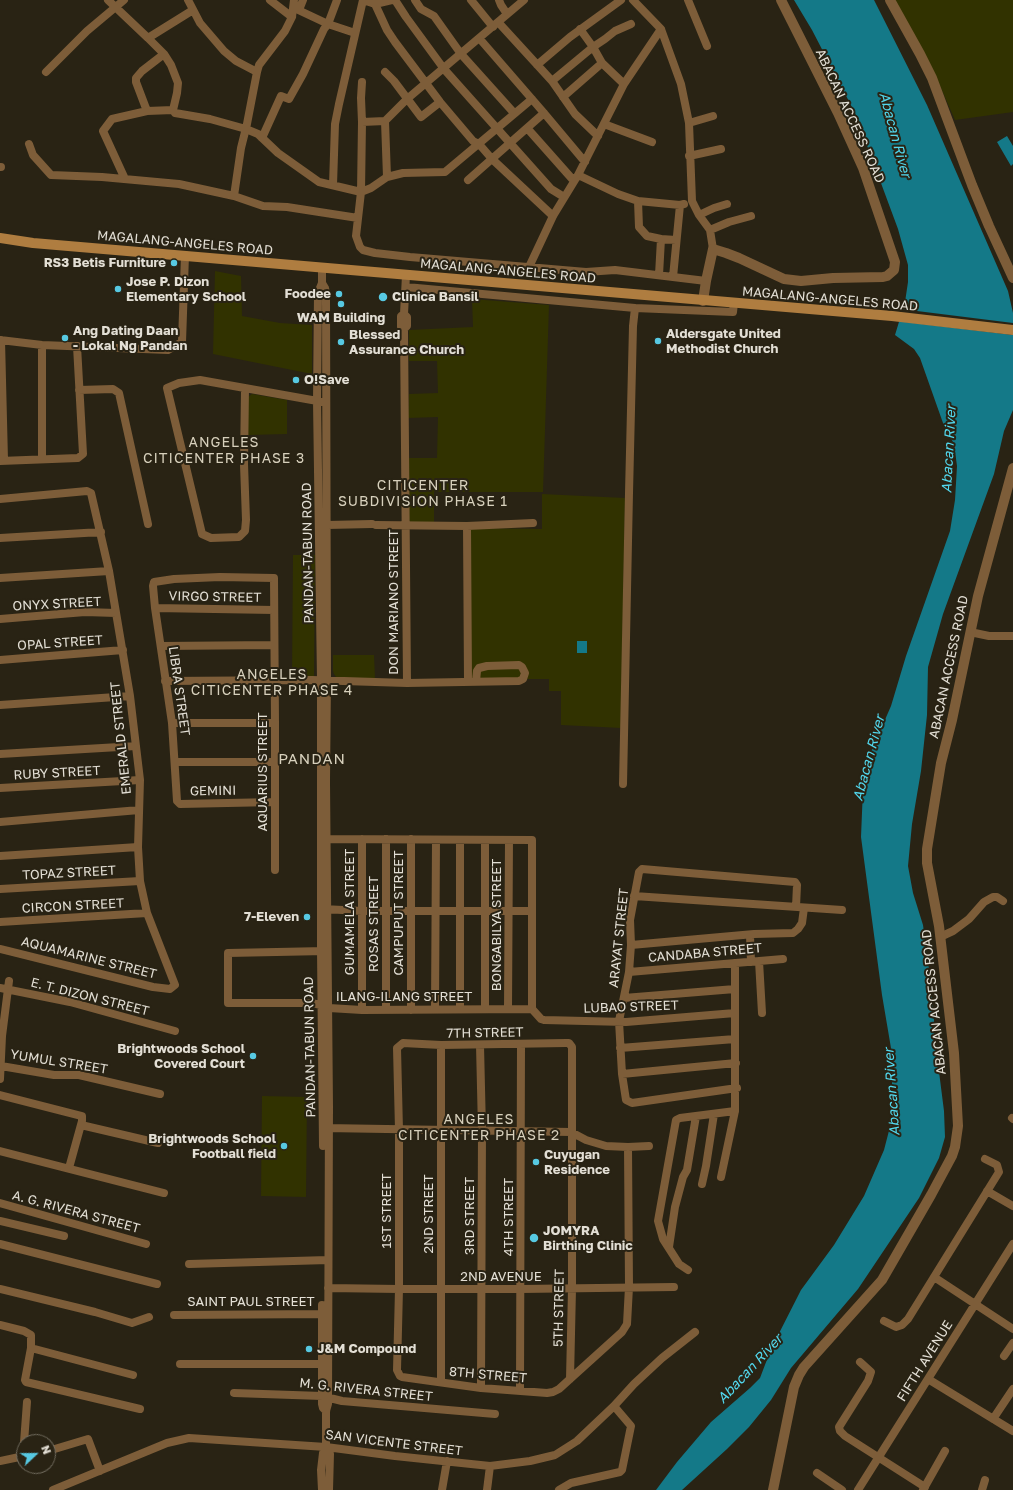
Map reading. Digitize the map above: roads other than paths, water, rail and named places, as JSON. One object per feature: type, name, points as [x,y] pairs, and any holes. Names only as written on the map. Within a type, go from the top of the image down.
[{"type":"main road","name":"MAGALANG-ANGELES ROAD","points":[[1,240],[892,316],[1013,330]]},
{"type":"street","points":[[108,0],[164,54],[171,65],[178,83],[172,110]]},
{"type":"street","points":[[46,72],[87,31],[124,0]]},
{"type":"street","points":[[188,0],[200,23],[224,51],[236,61],[257,72]]},
{"type":"street","points":[[270,0],[292,16]]},
{"type":"street","points":[[234,196],[241,148],[259,65],[285,31],[296,6],[303,0]]},
{"type":"street","points":[[262,138],[281,96],[289,99],[303,74],[324,29],[328,24],[337,0]]},
{"type":"street","points":[[333,185],[335,124],[363,0],[375,4],[394,0],[444,69],[509,144],[551,189],[564,197]]},
{"type":"street","points":[[415,0],[421,9],[434,16],[461,54],[514,113]]},
{"type":"street","points":[[471,0],[538,65],[552,81],[575,114],[598,136]]},
{"type":"street","points":[[499,0],[501,6],[507,14]]},
{"type":"street","points":[[362,122],[385,121],[407,100],[524,0]]},
{"type":"street","points":[[538,65],[580,29],[621,0]]},
{"type":"street","points":[[633,0],[661,29],[681,84],[688,123],[692,201],[699,215],[710,230],[713,249],[703,301]]},
{"type":"street","points":[[688,0],[692,13],[707,46]]},
{"type":"street","name":"ABACAN ACCESS ROAD","points":[[713,249],[739,258],[784,279],[801,281],[832,278],[883,277],[887,276],[894,270],[896,262],[863,168],[838,113],[781,0]]},
{"type":"street","points":[[890,0],[932,78],[972,185],[1013,278]]},
{"type":"street","points":[[375,4],[387,30],[440,102],[473,141],[479,144],[492,159],[553,216]]},
{"type":"street","points":[[296,6],[328,24],[355,33]]},
{"type":"street","points":[[148,38],[193,10]]},
{"type":"street","points":[[552,81],[592,47],[605,40],[614,31],[631,24]]},
{"type":"street","points":[[580,29],[602,63],[624,84]]},
{"type":"street","points":[[529,267],[553,216],[576,178],[624,84],[661,29]]},
{"type":"street","points":[[479,38],[584,162]]},
{"type":"street","points":[[147,110],[136,82],[136,78],[142,71],[164,54]]},
{"type":"street","points":[[563,97],[602,63]]},
{"type":"street","points":[[385,72],[394,81],[421,117],[440,102]]},
{"type":"street","points":[[362,82],[361,192],[356,236],[358,244],[363,250],[410,258],[586,272],[611,270],[706,281]]},
{"type":"street","points":[[125,179],[103,131],[112,119],[147,110],[172,110],[176,113],[210,119],[246,129],[258,134],[278,153],[319,182],[361,192],[371,188],[387,177],[403,172],[445,172],[532,99]]},
{"type":"street","points":[[468,180],[544,113]]},
{"type":"street","points":[[688,123],[713,116]]},
{"type":"street","points":[[385,121],[387,177]]},
{"type":"street","points":[[604,124],[652,142]]},
{"type":"street","points":[[527,128],[576,178],[638,201],[680,205],[692,201]]},
{"type":"street","points":[[30,144],[33,155],[51,175],[102,177],[179,184],[234,196],[263,206],[287,207],[358,218]]},
{"type":"street","points":[[689,156],[721,149]]},
{"type":"street","points":[[638,201],[639,227],[647,236],[676,240]]},
{"type":"street","points":[[699,215],[710,209],[727,204]]},
{"type":"street","points":[[673,277],[680,205]]},
{"type":"street","points":[[710,230],[729,222],[751,216]]},
{"type":"street","points":[[659,275],[661,239]]},
{"type":"street","points":[[77,346],[83,452],[81,456],[78,458],[2,460],[0,340],[42,345],[77,346],[168,350],[182,342],[185,255]]},
{"type":"street","name":"PANDAN-TABUN ROAD","points":[[322,268],[322,283],[318,293],[327,524],[324,680]]},
{"type":"street","name":"DON MARIANO STREET","points":[[406,275],[404,314],[407,318],[407,326],[404,329],[407,683]]},
{"type":"street","points":[[434,290],[435,277]]},
{"type":"street","points":[[472,280],[472,293]]},
{"type":"street","points":[[530,286],[531,298]]},
{"type":"street","points":[[406,287],[635,308],[733,312],[734,303]]},
{"type":"street","points":[[623,784],[628,500],[635,308]]},
{"type":"street","points":[[42,345],[42,459]]},
{"type":"street","points":[[245,389],[245,531],[239,537],[211,538],[202,534],[167,388],[179,383],[200,380],[322,402]]},
{"type":"street","points":[[79,390],[113,389],[119,393],[148,524]]},
{"type":"street","name":"PANDAN-TABUN ROAD","points":[[322,402],[326,1128],[325,1396],[328,1406],[326,1411],[326,1447],[323,1453],[325,1486]]},
{"type":"street","name":"ABACAN ACCESS ROAD","points":[[773,1490],[794,1387],[799,1375],[804,1367],[882,1280],[932,1195],[955,1147],[957,1132],[957,1099],[952,1033],[940,938],[927,863],[928,834],[941,763],[952,720],[978,596],[1013,468]]},
{"type":"street","name":"EMERALD STREET","points":[[0,499],[87,491],[91,493],[109,571],[130,696],[140,780],[138,847],[140,881],[147,913],[175,985],[173,988]]},
{"type":"street","points":[[327,524],[467,526],[533,523]]},
{"type":"street","points":[[467,526],[472,682]]},
{"type":"street","points":[[0,538],[100,532]]},
{"type":"street","points":[[0,578],[109,571]]},
{"type":"street","name":"LIBRA STREET","points":[[177,801],[172,723],[155,608],[154,582],[174,579],[220,577],[274,578]]},
{"type":"street","name":"AQUARIUS STREET","points":[[274,578],[275,870]]},
{"type":"street","name":"VIRGO STREET","points":[[155,608],[274,610]]},
{"type":"street","name":"ONYX STREET","points":[[0,619],[85,612],[116,613]]},
{"type":"street","points":[[970,632],[989,636],[1013,636]]},
{"type":"street","points":[[161,646],[274,645]]},
{"type":"street","name":"OPAL STREET","points":[[0,660],[123,650]]},
{"type":"street","points":[[165,681],[324,680],[407,683],[472,682],[519,681],[523,679],[525,673],[519,665],[482,667],[477,671],[472,682]]},
{"type":"street","points":[[0,705],[130,696]]},
{"type":"street","points":[[172,723],[275,722]]},
{"type":"street","points":[[0,754],[136,746]]},
{"type":"street","points":[[175,762],[275,762]]},
{"type":"street","name":"RUBY STREET","points":[[0,788],[140,780]]},
{"type":"street","name":"GEMINI","points":[[177,801],[180,804],[275,802]]},
{"type":"street","points":[[0,822],[139,810]]},
{"type":"street","points":[[324,839],[532,840],[532,1009]]},
{"type":"street","name":"GUMAMELA STREET","points":[[362,839],[362,1010]]},
{"type":"street","name":"ROSAS STREET","points":[[386,839],[386,1010]]},
{"type":"street","name":"CAMPUPUT STREET","points":[[411,840],[411,1010]]},
{"type":"street","points":[[435,1009],[436,840]]},
{"type":"street","points":[[460,840],[460,1009]]},
{"type":"street","points":[[485,840],[485,1009]]},
{"type":"street","name":"BONGABILYA STREET","points":[[508,1009],[509,840]]},
{"type":"street","points":[[0,856],[138,847]]},
{"type":"street","name":"ARAYAT STREET","points":[[736,1088],[632,1103],[628,1102],[625,1097],[619,1021],[629,972],[631,945],[630,920],[639,872],[642,869],[795,882],[797,885],[800,908]]},
{"type":"street","name":"TOPAZ STREET","points":[[0,889],[140,881]]},
{"type":"street","points":[[634,896],[842,910]]},
{"type":"street","points":[[940,938],[953,931],[969,919],[984,902],[993,897],[1003,900]]},
{"type":"street","points":[[631,945],[750,934],[793,933],[803,921],[800,908]]},
{"type":"street","points":[[324,909],[362,911],[532,911]]},
{"type":"street","name":"CIRCON STREET","points":[[0,922],[147,913]]},
{"type":"street","points":[[750,934],[762,1013]]},
{"type":"street","name":"AQUAMARINE STREET","points":[[0,949],[153,986],[170,989],[173,988]]},
{"type":"street","name":"ILANG-ILANG STREET","points":[[324,950],[228,953],[228,1003],[313,1003],[325,1007],[362,1010],[532,1009]]},
{"type":"street","name":"CANDABA STREET","points":[[629,972],[783,959]]},
{"type":"street","points":[[721,1177],[736,1111],[735,963]]},
{"type":"street","points":[[0,1079],[1,1036],[6,986]]},
{"type":"street","name":"E. T. DIZON STREET","points":[[6,986],[175,1031]]},
{"type":"street","points":[[624,998],[735,989]]},
{"type":"street","name":"LUBAO STREET","points":[[532,1009],[541,1019],[544,1020],[626,1022],[735,1013]]},
{"type":"street","points":[[620,1048],[735,1039]]},
{"type":"street","name":"7TH STREET","points":[[398,1046],[403,1043],[480,1045],[566,1043],[571,1045]]},
{"type":"street","name":"4TH STREET","points":[[520,1390],[521,1044]]},
{"type":"street","name":"2ND STREET","points":[[441,1045],[441,1382]]},
{"type":"street","name":"3RD STREET","points":[[480,1045],[482,1130],[481,1388]]},
{"type":"street","name":"5TH STREET","points":[[570,1379],[572,1289],[571,1132],[573,1049],[571,1045]]},
{"type":"street","name":"1ST STREET","points":[[398,1046],[399,1289],[397,1370],[400,1376]]},
{"type":"street","points":[[622,1074],[736,1063]]},
{"type":"street","name":"YUMUL STREET","points":[[1,1066],[54,1075],[80,1075],[160,1094]]},
{"type":"street","points":[[0,1095],[80,1115],[83,1119],[69,1168]]},
{"type":"street","points":[[688,1270],[679,1264],[663,1239],[658,1221],[676,1120],[680,1118],[736,1111]]},
{"type":"street","points":[[702,1184],[714,1114]]},
{"type":"street","points":[[669,1247],[676,1207],[683,1178],[687,1170],[696,1116]]},
{"type":"street","points":[[81,1125],[158,1143]]},
{"type":"street","points":[[326,1128],[571,1132],[597,1144],[628,1147],[649,1146]]},
{"type":"street","name":"8TH STREET","points":[[400,1376],[481,1388],[547,1393],[553,1392],[570,1379],[622,1332],[628,1324],[628,1147]]},
{"type":"street","points":[[0,1151],[164,1193]]},
{"type":"street","points":[[884,1321],[896,1327],[902,1325],[908,1319],[999,1172],[997,1165],[985,1159]]},
{"type":"street","points":[[987,1191],[1013,1206]]},
{"type":"street","name":"A. G. RIVERA STREET","points":[[0,1203],[146,1244]]},
{"type":"street","points":[[0,1221],[64,1236]]},
{"type":"street","points":[[0,1244],[157,1284]]},
{"type":"street","name":"FIFTH AVENUE","points":[[858,1490],[1013,1244]]},
{"type":"street","points":[[189,1264],[325,1260]]},
{"type":"street","name":"PANDAN-TABUN ROAD","points":[[325,1260],[328,1288],[325,1314]]},
{"type":"street","points":[[934,1277],[974,1305],[1013,1329]]},
{"type":"street","name":"2ND AVENUE","points":[[328,1288],[572,1289],[674,1287]]},
{"type":"street","points":[[0,1289],[95,1312],[132,1323],[149,1317]]},
{"type":"street","name":"SAINT PAUL STREET","points":[[174,1315],[325,1314]]},
{"type":"street","points":[[0,1325],[28,1333],[32,1337],[25,1380],[26,1382],[140,1409]]},
{"type":"street","name":"SAN VICENTE STREET","points":[[53,1490],[167,1443],[189,1438],[326,1447],[490,1466],[530,1461],[555,1455],[577,1440],[614,1406],[634,1384],[662,1358],[695,1332]]},
{"type":"street","points":[[1004,1356],[1013,1343]]},
{"type":"street","points":[[31,1348],[134,1375]]},
{"type":"street","points":[[860,1362],[871,1372],[870,1376],[839,1427],[840,1431],[845,1436],[924,1488],[945,1451]]},
{"type":"street","points":[[180,1364],[325,1364]]},
{"type":"street","points":[[928,1379],[1013,1431]]},
{"type":"street","points":[[993,1419],[1013,1389]]},
{"type":"street","name":"M. G. RIVERA STREET","points":[[234,1393],[325,1396],[342,1400],[495,1414]]},
{"type":"street","points":[[25,1434],[27,1402]]},
{"type":"street","points":[[559,1490],[571,1483],[620,1472],[622,1470],[631,1426],[614,1406]]},
{"type":"street","points":[[56,1449],[88,1439],[100,1471]]},
{"type":"street","points":[[0,1461],[16,1458]]},
{"type":"street","points":[[442,1490],[447,1462]]},
{"type":"street","points":[[487,1490],[490,1466]]},
{"type":"street","points":[[817,1474],[842,1490]]},
{"type":"street","points":[[982,1490],[985,1480]]},
{"type":"water","name":"Abacan River","points":[[794,0],[874,0],[927,105],[1008,291],[1013,313],[1013,410],[1004,431],[994,474],[943,614],[928,667],[927,715],[921,771],[912,824],[908,866],[913,893],[923,925],[931,985],[937,1056],[944,1111],[945,1137],[939,1158],[919,1198],[858,1289],[791,1368],[771,1400],[749,1427],[682,1490],[656,1490],[677,1462],[711,1422],[760,1378],[771,1349],[801,1290],[834,1245],[864,1196],[884,1150],[892,1119],[892,1054],[882,995],[861,837],[863,788],[870,754],[891,706],[906,656],[950,531],[955,500],[957,466],[954,444],[943,423],[920,358],[914,349],[895,335],[905,302],[908,282],[908,265],[898,229],[855,113],[812,30]]},
{"type":"water","points":[[1007,136],[1013,146],[1013,164],[1011,166],[997,142]]},
{"type":"water","points":[[577,641],[587,641],[587,653],[577,653]]},
{"type":"place","name":"RS3 Betis Furniture","points":[[174,263]]},
{"type":"place","name":"Jose P. Dizon Elementary School","points":[[118,289]]},
{"type":"place","name":"Foodee","points":[[339,294]]},
{"type":"place","name":"Clinica Bansil","points":[[383,297]]},
{"type":"place","name":"WAM Building","points":[[341,304]]},
{"type":"place","name":"Ang Dating Daan - Lokal Ng Pandan","points":[[65,338]]},
{"type":"place","name":"Aldersgate United Methodist Church","points":[[658,341]]},
{"type":"place","name":"Blessed Assurance Church","points":[[341,342]]},
{"type":"place","name":"O!Save","points":[[296,380]]},
{"type":"place","name":"7-Eleven","points":[[307,917]]},
{"type":"place","name":"Brightwoods School Covered Court","points":[[253,1056]]},
{"type":"place","name":"Brightwoods School Football field","points":[[284,1146]]},
{"type":"place","name":"Cuyugan Residence","points":[[536,1162]]},
{"type":"place","name":"JOMYRA Birthing Clinic","points":[[534,1238]]},
{"type":"place","name":"J&M Compound","points":[[309,1349]]},
{"type":"district","name":"ANGELES CITICENTER PHASE 3","points":[[224,452]]},
{"type":"district","name":"CITICENTER SUBDIVISION PHASE 1","points":[[423,494]]},
{"type":"district","name":"ANGELES CITICENTER PHASE 4","points":[[272,684]]},
{"type":"district","name":"PANDAN","points":[[312,759]]},
{"type":"district","name":"ANGELES CITICENTER PHASE 2","points":[[479,1128]]}]
